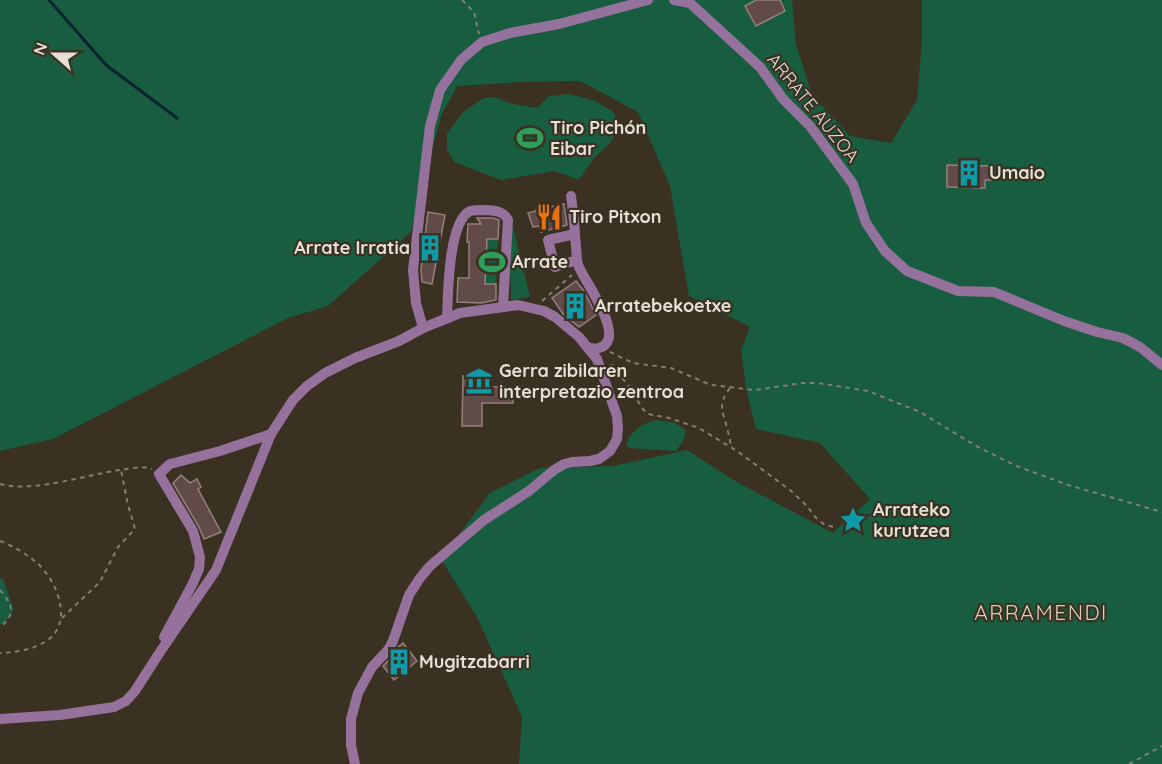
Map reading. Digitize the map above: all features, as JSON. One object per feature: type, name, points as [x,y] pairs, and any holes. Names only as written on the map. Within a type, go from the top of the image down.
[{"type":"street","points":[[423,328],[416,303],[413,270],[430,126],[440,90],[461,60],[482,42],[510,33],[559,24],[648,0]]},
{"type":"street","name":"ARRATE AUZOA","points":[[674,0],[690,3],[760,67],[783,99],[810,126],[853,184],[866,223],[885,251],[908,271],[958,291],[994,292],[1064,321],[1123,338],[1140,346],[1162,365]]},
{"type":"street","points":[[571,196],[578,265],[609,328],[606,343],[594,348]]},
{"type":"street","points":[[447,318],[448,279],[454,239],[460,221],[469,212],[477,210],[501,212],[508,220],[503,306]]},
{"type":"street","points":[[575,234],[548,240],[555,267],[578,265]]},
{"type":"street","points":[[0,719],[60,715],[114,707],[126,701],[216,570],[271,434],[293,400],[307,386],[325,373],[355,358],[460,313],[518,305],[544,311],[594,348],[617,416],[617,439],[610,451],[599,459],[572,462],[554,470],[529,491],[484,520],[430,566],[420,578],[409,595],[393,641],[372,667],[358,693],[351,719],[351,744],[355,764]]},
{"type":"street","points":[[158,655],[164,634],[192,585],[199,568],[200,557],[193,531],[159,474],[170,464],[237,446],[271,434]]},
{"type":"path","points":[[462,0],[474,12],[482,42]]},
{"type":"path","points":[[533,308],[578,265]]},
{"type":"path","points":[[594,348],[633,363],[671,368],[711,385],[730,388],[755,390],[818,383],[868,391],[920,412],[976,446],[1014,465],[1068,485],[1162,512]]},
{"type":"path","points":[[607,359],[648,414],[699,428],[731,447],[790,490],[817,519],[825,525],[834,527]]},
{"type":"path","points":[[730,388],[725,395],[722,416],[728,430],[731,447]]},
{"type":"path","points":[[0,484],[8,487],[25,487],[121,470],[150,468],[159,474]]},
{"type":"path","points":[[0,653],[19,651],[42,644],[55,634],[62,618],[100,582],[118,548],[135,529],[121,470]]},
{"type":"path","points":[[0,541],[16,548],[38,563],[60,597],[62,618]]},
{"type":"path","points":[[0,590],[12,607],[11,615],[0,627]]},
{"type":"path","points":[[1129,764],[1162,746]]},
{"type":"green space","points":[[0,0],[792,0],[796,44],[812,95],[850,136],[891,143],[917,100],[922,40],[922,0],[1162,0],[1162,764],[519,764],[522,717],[478,619],[441,559],[488,494],[540,468],[613,466],[687,450],[735,481],[833,533],[870,499],[820,443],[756,429],[746,389],[741,350],[750,327],[689,296],[670,186],[638,112],[580,81],[457,86],[441,116],[411,232],[328,306],[288,318],[53,439],[0,451]]},
{"type":"green space","name":"Tiro Pichón Eibar","points":[[570,94],[595,101],[614,112],[618,127],[611,142],[593,159],[579,180],[555,171],[501,180],[454,162],[447,149],[447,134],[463,112],[484,98],[494,97],[513,104],[537,108],[549,96]]},
{"type":"green space","name":"Arrate","points":[[512,222],[530,297],[511,300],[509,223]]},
{"type":"green space","name":"Arrate","points":[[487,239],[498,239],[496,284],[485,284]]},
{"type":"green space","points":[[657,420],[675,423],[686,430],[683,441],[676,451],[629,448],[626,444],[634,431],[642,425]]},
{"type":"green space","points":[[0,578],[3,579],[14,610],[0,625]]},
{"type":"building","points":[[756,0],[780,0],[785,11],[756,26],[745,6]]},
{"type":"building","name":"Umaio","points":[[947,165],[992,166],[992,180],[985,180],[985,188],[947,187]]},
{"type":"building","name":"Tiro Pitxon","points":[[564,204],[567,225],[541,232],[539,226],[533,227],[528,213]]},
{"type":"building","name":"Arrate Irratia","points":[[428,212],[445,215],[432,284],[422,282],[421,270]]},
{"type":"building","points":[[477,218],[499,220],[498,239],[487,239],[485,284],[496,284],[496,300],[481,303],[457,302],[458,278],[469,278],[468,224],[481,224]]},
{"type":"building","name":"Arratebekoetxe","points":[[576,281],[584,291],[596,315],[579,327],[563,314],[552,298]]},
{"type":"building","points":[[463,376],[483,376],[483,387],[502,387],[502,392],[513,392],[513,403],[482,403],[482,426],[462,426]]},
{"type":"building","points":[[181,475],[190,483],[197,479],[201,487],[198,489],[221,532],[204,539],[173,483]]},
{"type":"building","name":"Mugitzabarri","points":[[403,643],[417,661],[394,680],[383,666]]},
{"type":"waterway","points":[[49,0],[106,65],[177,118]]},
{"type":"place","name":"Tiro Pichón Eibar","points":[[530,138]]},
{"type":"place","name":"Umaio","points":[[969,173]]},
{"type":"place","name":"Tiro Pitxon","points":[[549,217]]},
{"type":"place","name":"Arrate Irratia","points":[[430,248]]},
{"type":"place","name":"Arrate","points":[[492,262]]},
{"type":"place","name":"Arratebekoetxe","points":[[575,306]]},
{"type":"place","name":"Gerra zibilaren interpretazio zentroa","points":[[479,381]]},
{"type":"place","name":"Arrateko kurutzea","points":[[853,520]]},
{"type":"place","name":"Mugitzabarri","points":[[399,662]]},
{"type":"district","name":"ARRAMENDI","points":[[1041,613]]}]
